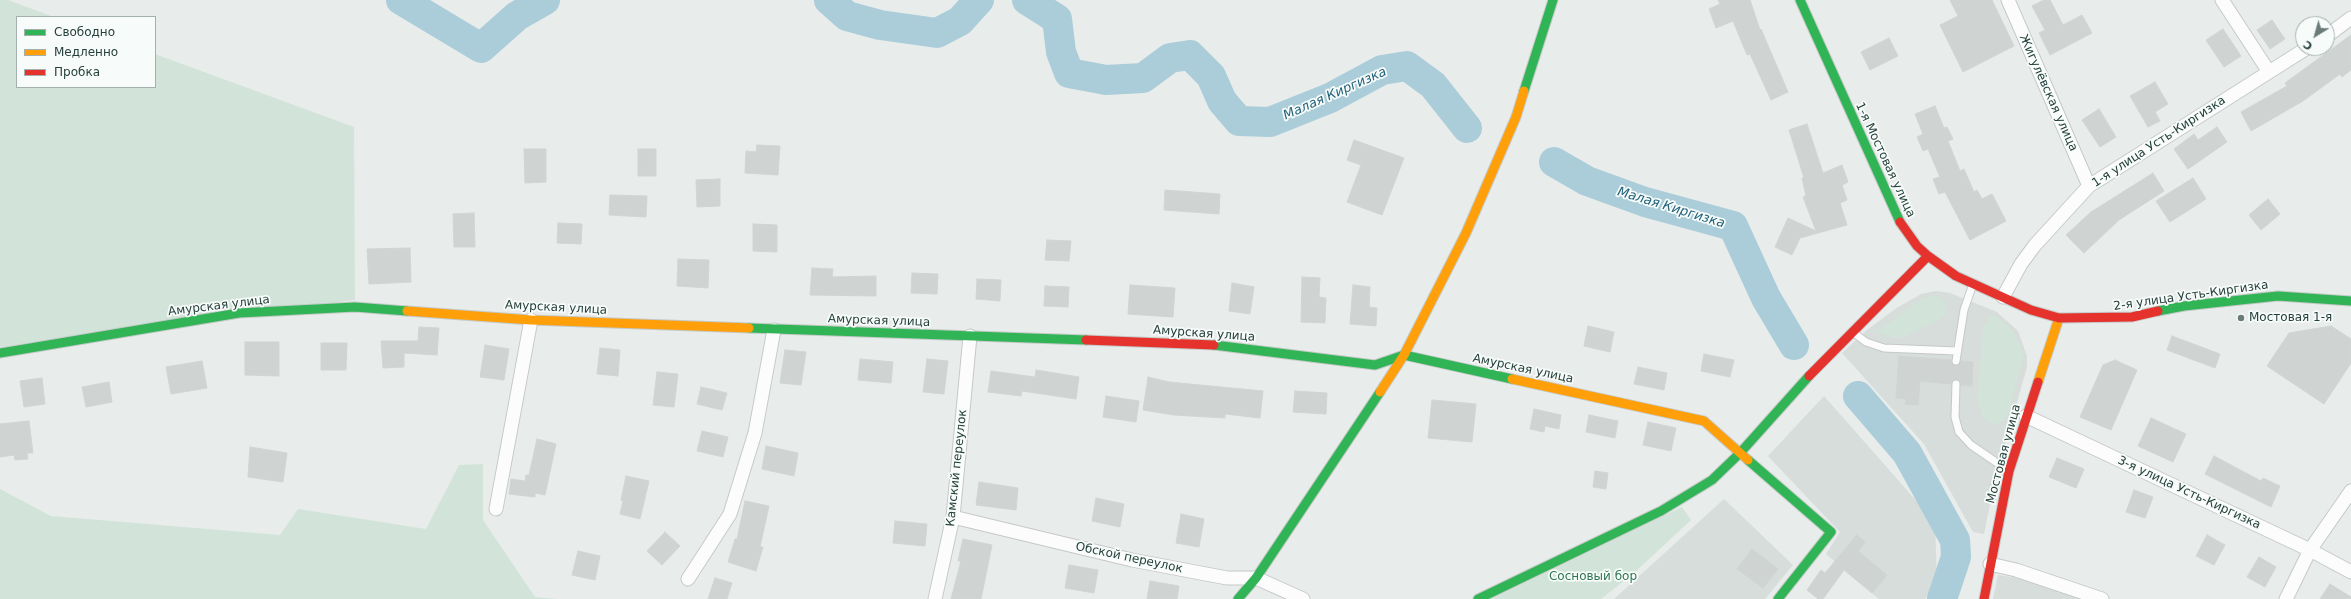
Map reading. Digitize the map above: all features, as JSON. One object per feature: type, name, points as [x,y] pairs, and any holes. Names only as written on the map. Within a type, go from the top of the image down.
[{"type":"street","points":[[1238,599],[1256,578],[1404,355],[1466,233],[1516,117],[1554,0]]},
{"type":"street","name":"1-я Мостовая улица","points":[[1800,0],[1898,219],[1917,246],[1928,256],[1956,276],[2031,310],[2059,318]]},
{"type":"street","name":"Жигулёвская улица","points":[[2008,0],[2089,186]]},
{"type":"street","points":[[2222,0],[2269,72]]},
{"type":"street","points":[[2335,30],[2351,18]]},
{"type":"street","name":"1-я улица Усть-Киргизка","points":[[2003,297],[2021,264],[2035,245],[2089,186],[2295,56]]},
{"type":"street","points":[[1478,599],[1661,511],[1712,480],[1852,332],[1928,256]]},
{"type":"street","name":"2-я улица Усть-Киргизка","points":[[2059,318],[2097,319],[2132,317],[2184,306],[2278,296],[2351,301]]},
{"type":"street","name":"Амурская улица","points":[[0,353],[247,313],[355,307],[531,320],[1218,345],[1375,365],[1404,355],[1704,421],[1831,532],[1778,599]]},
{"type":"street","name":"Мостовая улица","points":[[1984,599],[2009,471],[2059,318]]},
{"type":"street","points":[[496,509],[531,320]]},
{"type":"street","points":[[688,579],[730,514],[755,433],[774,330]]},
{"type":"street","name":"Камский переулок","points":[[935,599],[953,517],[970,336]]},
{"type":"street","name":"3-я улица Усть-Киргизка","points":[[2026,416],[2310,550],[2351,572]]},
{"type":"street","points":[[2286,599],[2310,550],[2351,491]]},
{"type":"street","name":"Обской переулок","points":[[953,517],[1132,560],[1227,578],[1256,578],[1303,599]]},
{"type":"street","points":[[1990,564],[2016,570],[2102,599]]},
{"type":"lane","points":[[1956,361],[1964,310],[1973,284]]},
{"type":"lane","points":[[1852,332],[1866,342],[1884,348],[1957,351]]},
{"type":"lane","points":[[1956,384],[1955,417],[1959,432],[1971,445],[2009,471]]},
{"type":"shaded area","points":[[1936,291],[1950,293],[1997,312],[2018,331],[2027,356],[2027,367],[1995,480],[1984,534],[1973,532],[1924,444],[1842,353],[1867,330],[1895,309],[1921,294]]},
{"type":"shaded area","points":[[1824,396],[1935,522],[1937,585],[1925,599],[1879,599],[1826,554],[1840,532],[1768,456]]},
{"type":"shaded area","points":[[1724,499],[1793,565],[1765,599],[1614,599]]},
{"type":"shaded area","points":[[1998,575],[2024,579],[2081,599],[1993,599]]},
{"type":"green space","points":[[0,0],[8,0],[51,16],[16,16],[16,88],[156,88],[156,54],[354,127],[355,300],[0,347]]},
{"type":"green space","points":[[1933,296],[1940,297],[1945,301],[1946,314],[1941,319],[1901,338],[1895,338],[1877,332],[1921,299]]},
{"type":"green space","points":[[1995,316],[2009,326],[2015,335],[2021,348],[2023,358],[2009,411],[2004,420],[1995,425],[1983,417],[1977,403],[1983,328],[1990,317]]},
{"type":"green space","points":[[483,464],[483,520],[535,597],[557,599],[0,599],[0,489],[51,516],[280,535],[298,509],[426,529],[459,465]]},
{"type":"green space","name":"Сосновый бор","points":[[1682,507],[1691,520],[1634,573],[1601,599],[1491,599]]},
{"type":"building","points":[[1718,0],[1750,0],[1760,30],[1761,29],[1788,92],[1771,100],[1750,54],[1747,55],[1733,21],[1716,28],[1709,9],[1720,4]]},
{"type":"building","points":[[1950,0],[1992,0],[2014,46],[1963,72],[1940,25],[1958,16]]},
{"type":"building","points":[[2044,0],[2050,0],[2063,25],[2082,15],[2092,33],[2050,55],[2039,33],[2045,30],[2032,6]]},
{"type":"building","points":[[2272,20],[2285,39],[2270,49],[2257,30]]},
{"type":"building","points":[[2223,29],[2241,56],[2224,67],[2206,40]]},
{"type":"building","points":[[2351,35],[2351,70],[2342,77],[2340,74],[2303,101],[2251,131],[2241,112],[2287,86],[2285,83],[2322,56],[2335,56],[2335,47]]},
{"type":"building","points":[[1889,38],[1898,56],[1870,70],[1861,52]]},
{"type":"building","points":[[2155,82],[2168,104],[2155,112],[2160,121],[2148,127],[2130,96]]},
{"type":"building","points":[[1935,106],[1944,128],[1947,127],[1953,139],[1948,141],[1960,171],[1964,169],[1974,192],[1977,190],[1982,199],[1992,194],[2006,221],[1970,240],[1945,192],[1939,194],[1933,179],[1940,177],[1928,149],[1923,151],[1917,137],[1923,134],[1915,114]]},
{"type":"building","points":[[2099,109],[2116,137],[2100,147],[2082,120]]},
{"type":"building","points":[[1807,124],[1823,173],[1842,165],[1848,182],[1842,185],[1847,200],[1840,203],[1847,225],[1800,238],[1792,255],[1775,247],[1788,218],[1816,231],[1803,197],[1806,196],[1802,178],[1804,178],[1789,130]]},
{"type":"building","points":[[2217,127],[2227,142],[2188,169],[2174,149],[2194,134],[2198,140]]},
{"type":"building","points":[[1354,140],[1404,158],[1382,215],[1347,202],[1361,165],[1347,160]]},
{"type":"building","points":[[757,145],[780,146],[778,175],[745,173],[746,151],[756,152]]},
{"type":"building","points":[[524,149],[546,149],[546,182],[525,183]]},
{"type":"building","points":[[638,149],[656,149],[656,176],[638,176]]},
{"type":"building","points":[[2153,173],[2164,191],[2119,220],[2084,253],[2066,235],[2091,212]]},
{"type":"building","points":[[2193,178],[2206,199],[2170,222],[2156,201]]},
{"type":"building","points":[[720,179],[720,206],[697,207],[696,180]]},
{"type":"building","points":[[1165,190],[1220,194],[1219,214],[1164,210]]},
{"type":"building","points":[[610,195],[647,196],[646,217],[609,215]]},
{"type":"building","points":[[2268,199],[2280,214],[2261,230],[2249,215]]},
{"type":"building","points":[[474,213],[475,247],[454,247],[453,214]]},
{"type":"building","points":[[558,223],[582,224],[581,244],[557,243]]},
{"type":"building","points":[[753,224],[777,225],[777,252],[753,251]]},
{"type":"building","points":[[1047,240],[1071,241],[1069,261],[1045,260]]},
{"type":"building","points":[[410,248],[411,282],[369,284],[367,249]]},
{"type":"building","points":[[678,259],[709,260],[708,288],[677,286]]},
{"type":"building","points":[[812,268],[833,269],[832,277],[876,276],[876,296],[810,295]]},
{"type":"building","points":[[912,273],[938,274],[937,294],[911,293]]},
{"type":"building","points":[[1302,277],[1320,278],[1319,297],[1326,298],[1325,323],[1301,322]]},
{"type":"building","points":[[977,279],[1001,280],[1000,301],[976,299]]},
{"type":"building","points":[[1232,283],[1254,287],[1250,314],[1229,311]]},
{"type":"building","points":[[1130,285],[1175,288],[1173,317],[1128,314]]},
{"type":"building","points":[[1353,285],[1370,287],[1369,307],[1377,308],[1376,326],[1350,324]]},
{"type":"building","points":[[1045,286],[1069,287],[1068,307],[1044,306]]},
{"type":"building","points":[[1588,326],[1614,332],[1610,352],[1584,346]]},
{"type":"building","points":[[2331,326],[2351,339],[2351,363],[2324,404],[2267,366],[2289,333]]},
{"type":"building","points":[[419,327],[439,328],[437,355],[404,353],[404,367],[383,368],[381,341],[418,341]]},
{"type":"building","points":[[2172,336],[2220,354],[2215,368],[2167,350]]},
{"type":"building","points":[[245,342],[279,342],[279,376],[245,375]]},
{"type":"building","points":[[321,343],[347,343],[346,370],[321,370]]},
{"type":"building","points":[[485,345],[509,349],[504,380],[480,377]]},
{"type":"building","points":[[600,348],[620,350],[618,376],[597,374]]},
{"type":"building","points":[[785,350],[806,352],[801,385],[780,383]]},
{"type":"building","points":[[1704,354],[1734,360],[1730,377],[1701,371]]},
{"type":"building","points":[[1899,356],[1951,360],[1956,366],[1961,361],[1973,362],[1972,386],[1961,385],[1957,379],[1951,384],[1920,381],[1918,405],[1905,404],[1906,399],[1896,398]]},
{"type":"building","points":[[860,359],[893,362],[891,383],[858,380]]},
{"type":"building","points":[[927,359],[948,361],[944,394],[923,392]]},
{"type":"building","points":[[2115,360],[2137,370],[2111,430],[2080,417],[2103,365]]},
{"type":"building","points":[[202,361],[207,388],[171,394],[166,367]]},
{"type":"building","points":[[1638,367],[1667,373],[1664,390],[1634,384]]},
{"type":"building","points":[[1036,370],[1079,377],[1076,399],[1022,391],[1021,396],[988,392],[991,371],[1035,377]]},
{"type":"building","points":[[657,372],[678,374],[674,407],[653,405]]},
{"type":"building","points":[[1148,377],[1169,382],[1263,391],[1260,418],[1225,414],[1225,418],[1174,415],[1143,410]]},
{"type":"building","points":[[42,378],[45,404],[24,407],[20,381]]},
{"type":"building","points":[[109,382],[112,402],[86,407],[82,387]]},
{"type":"building","points":[[701,387],[727,393],[722,410],[697,404]]},
{"type":"building","points":[[1295,391],[1327,393],[1326,414],[1293,412]]},
{"type":"building","points":[[1106,396],[1139,401],[1136,422],[1103,417]]},
{"type":"building","points":[[1432,400],[1476,404],[1472,442],[1428,438]]},
{"type":"building","points":[[1534,409],[1561,415],[1559,429],[1545,426],[1544,432],[1530,429]]},
{"type":"building","points":[[1589,415],[1618,421],[1615,438],[1586,432]]},
{"type":"building","points":[[2151,418],[2186,434],[2173,462],[2138,446]]},
{"type":"building","points":[[29,421],[33,453],[27,453],[28,459],[15,460],[14,455],[0,457],[0,424]]},
{"type":"building","points":[[1648,422],[1676,428],[1671,451],[1643,445]]},
{"type":"building","points":[[702,431],[728,437],[723,457],[697,451]]},
{"type":"building","points":[[537,439],[556,444],[545,495],[535,493],[535,497],[509,494],[511,479],[525,481],[526,475],[529,475]]},
{"type":"building","points":[[766,446],[798,453],[794,476],[762,469]]},
{"type":"building","points":[[250,447],[287,453],[283,482],[248,477]]},
{"type":"building","points":[[2214,456],[2261,481],[2263,478],[2280,486],[2271,507],[2205,474]]},
{"type":"building","points":[[2057,458],[2084,469],[2076,488],[2049,477]]},
{"type":"building","points":[[1595,471],[1608,473],[1606,489],[1593,487]]},
{"type":"building","points":[[626,476],[649,481],[640,519],[620,514]]},
{"type":"building","points":[[979,482],[1018,488],[1016,510],[976,505]]},
{"type":"building","points":[[2134,490],[2153,497],[2145,518],[2126,512]]},
{"type":"building","points":[[1096,498],[1124,504],[1120,527],[1092,521]]},
{"type":"building","points":[[745,501],[769,506],[760,547],[763,547],[756,571],[728,562],[735,539],[737,539]]},
{"type":"building","points":[[1181,514],[1204,519],[1199,547],[1176,543]]},
{"type":"building","points":[[895,521],[927,524],[925,546],[893,543]]},
{"type":"building","points":[[665,532],[680,546],[662,565],[647,551]]},
{"type":"building","points":[[1857,535],[1865,542],[1858,551],[1887,575],[1872,593],[1844,570],[1823,599],[1818,599],[1807,590],[1821,570],[1825,573]]},
{"type":"building","points":[[2207,535],[2225,545],[2214,565],[2196,556]]},
{"type":"building","points":[[963,539],[992,545],[981,599],[951,599],[961,561],[958,561]]},
{"type":"building","points":[[1752,549],[1778,569],[1763,588],[1737,569]]},
{"type":"building","points":[[578,551],[600,556],[595,580],[572,575]]},
{"type":"building","points":[[2259,557],[2276,567],[2265,587],[2247,577]]},
{"type":"building","points":[[1069,565],[1098,570],[1094,593],[1065,588]]},
{"type":"building","points":[[715,578],[732,583],[727,599],[708,599]]},
{"type":"building","points":[[1150,581],[1179,586],[1177,599],[1147,599]]},
{"type":"building","points":[[2330,584],[2351,597],[2351,599],[2320,599]]},
{"type":"waterway","name":"Малая Киргизка","points":[[401,0],[481,48],[517,16],[545,0]]},
{"type":"waterway","name":"Малая Киргизка","points":[[829,0],[847,16],[880,25],[937,33],[960,21],[979,0]]},
{"type":"waterway","name":"Малая Киргизка","points":[[1027,0],[1057,19],[1061,52],[1069,73],[1106,80],[1143,78],[1170,58],[1190,55],[1211,76],[1222,101],[1239,121],[1270,122],[1330,98],[1382,70],[1407,66],[1433,85],[1467,128]]},
{"type":"waterway","name":"Малая Киргизка","points":[[1554,162],[1587,181],[1645,202],[1733,226],[1766,298],[1794,345]]},
{"type":"waterway","name":"Малая Киргизка","points":[[1858,396],[1907,453],[1955,540],[1956,557],[1942,599]]},
{"type":"traffic: fast","points":[[1524,91],[1553,0]]},
{"type":"traffic: fast","points":[[1800,0],[1900,222]]},
{"type":"traffic: fast","points":[[2158,311],[2184,306],[2278,296],[2351,301]]},
{"type":"traffic: fast","points":[[0,353],[239,313],[355,307],[407,311]]},
{"type":"traffic: fast","points":[[749,328],[1086,340]]},
{"type":"traffic: fast","points":[[1214,345],[1375,365],[1404,355],[1512,379]]},
{"type":"traffic: fast","points":[[1478,599],[1661,511],[1712,480],[1740,453],[1809,376]]},
{"type":"traffic: fast","points":[[1238,599],[1256,578],[1380,392]]},
{"type":"traffic: fast","points":[[1748,460],[1831,532],[1778,599]]},
{"type":"traffic: slow","points":[[1380,392],[1404,355],[1466,233],[1516,117],[1524,91]]},
{"type":"traffic: slow","points":[[407,311],[531,320],[749,328]]},
{"type":"traffic: slow","points":[[2038,382],[2059,318]]},
{"type":"traffic: slow","points":[[1512,379],[1704,421],[1748,460]]},
{"type":"traffic: jam","points":[[1809,376],[1928,256],[1917,246],[1900,222]]},
{"type":"traffic: jam","points":[[1928,256],[1956,276],[2031,310],[2059,318],[2132,317],[2158,311]]},
{"type":"traffic: jam","points":[[1086,340],[1214,345]]},
{"type":"traffic: jam","points":[[1984,599],[2009,471],[2038,382]]},
{"type":"place","name":"Мостовая 1-я","points":[[2241,318]]}]
